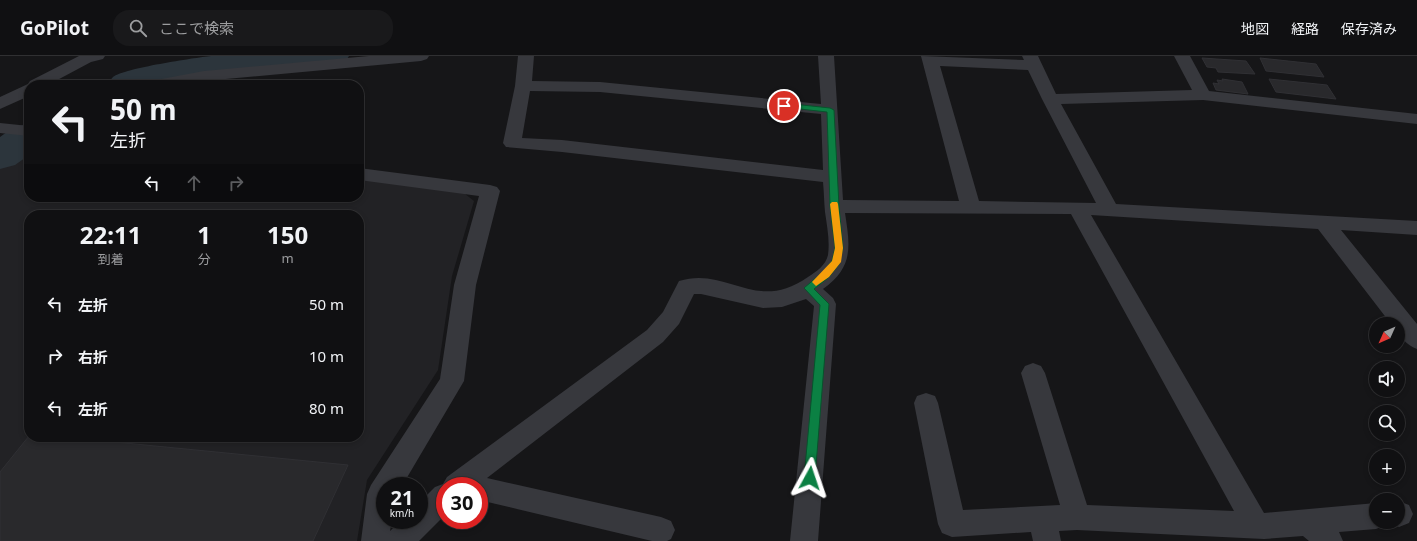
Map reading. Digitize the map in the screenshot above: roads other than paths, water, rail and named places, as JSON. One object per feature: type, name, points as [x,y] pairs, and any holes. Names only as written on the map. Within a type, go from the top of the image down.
[{"type":"street","points":[[183,80],[204,76],[421,56]]},
{"type":"street","points":[[526,56],[523,86],[512,143],[562,146],[833,177]]},
{"type":"street","points":[[1182,56],[1203,95]]},
{"type":"street","points":[[45,80],[88,57]]},
{"type":"street","points":[[476,477],[655,336],[671,318],[687,287],[704,286],[757,300],[783,299],[808,288],[826,274],[836,262],[839,248],[834,206],[830,110],[822,57]]},
{"type":"street","points":[[972,207],[930,59],[1032,60],[1050,99],[1110,210]]},
{"type":"street","points":[[523,86],[600,87],[830,110]]},
{"type":"street","points":[[3,100],[24,90]]},
{"type":"street","points":[[1050,99],[1203,95],[1417,119]]},
{"type":"street","points":[[0,128],[24,130]]},
{"type":"street","points":[[364,175],[490,191],[466,285],[452,381],[392,477]]},
{"type":"street","points":[[834,206],[1077,208],[1417,228]]},
{"type":"street","points":[[1077,208],[1256,525]]},
{"type":"street","points":[[1323,222],[1417,340]]},
{"type":"street","points":[[804,541],[825,304],[808,288]]},
{"type":"street","points":[[1033,373],[1077,517]]},
{"type":"street","points":[[926,403],[952,524],[1044,530],[1077,517],[1256,525],[1369,517]]},
{"type":"street","points":[[488,493],[661,530]]},
{"type":"street","points":[[400,541],[436,510]]},
{"type":"street","points":[[1308,522],[1329,541]]},
{"type":"street","points":[[375,541],[377,529]]},
{"type":"waterway","points":[[142,80],[175,72],[204,68],[331,56]]},
{"type":"waterway","points":[[0,156],[24,139]]}]
